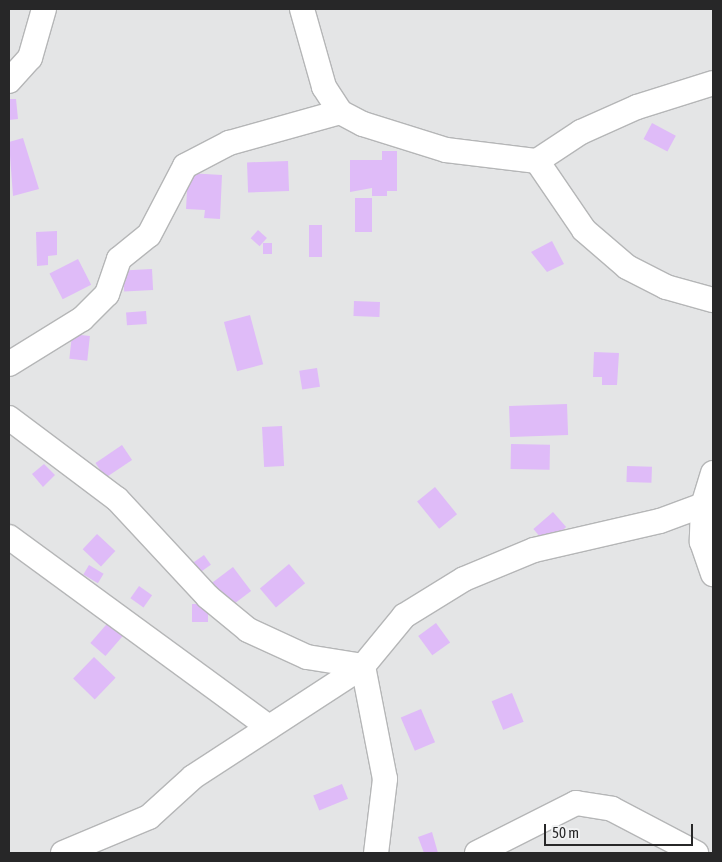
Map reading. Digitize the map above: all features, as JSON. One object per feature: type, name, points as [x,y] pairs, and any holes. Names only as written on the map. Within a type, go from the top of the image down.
[{"type":"street","points":[[9,81],[30,58],[44,9]]},
{"type":"street","points":[[302,9],[320,78],[340,112],[363,124],[446,150],[537,161],[581,132],[637,106],[713,83]]},
{"type":"street","points":[[9,364],[82,319],[107,294],[119,259],[150,235],[185,166],[230,143],[340,112]]},
{"type":"street","points":[[537,161],[584,230],[627,267],[666,287],[713,300]]},
{"type":"street","points":[[9,418],[117,499],[208,597],[248,630],[306,657],[363,666]]},
{"type":"street","points":[[713,472],[703,505],[702,542],[713,574]]},
{"type":"street","points":[[63,853],[133,827],[193,777],[363,666],[404,616],[464,579],[534,550],[660,521],[703,505]]},
{"type":"street","points":[[9,537],[270,727]]},
{"type":"street","points":[[363,666],[385,779],[376,853]]},
{"type":"street","points":[[477,853],[576,803],[612,809],[696,853]]},
{"type":"building","points":[[9,99],[16,99],[18,119],[9,120]]},
{"type":"building","points":[[652,123],[676,136],[667,152],[644,139]]},
{"type":"building","points":[[23,138],[39,189],[13,196],[9,142]]},
{"type":"building","points":[[382,151],[397,151],[397,191],[387,191],[387,196],[372,196],[372,188],[350,192],[350,160],[382,160]]},
{"type":"building","points":[[288,161],[289,191],[248,192],[247,162]]},
{"type":"building","points":[[188,173],[222,175],[220,219],[204,218],[205,210],[186,209]]},
{"type":"building","points":[[355,198],[372,198],[372,232],[355,232]]},
{"type":"building","points":[[309,225],[322,225],[322,257],[309,257]]},
{"type":"building","points":[[258,230],[267,238],[260,246],[251,238]]},
{"type":"building","points":[[57,231],[57,255],[48,256],[48,265],[37,266],[36,232]]},
{"type":"building","points":[[552,241],[564,264],[547,272],[531,252]]},
{"type":"building","points":[[263,243],[272,243],[272,254],[263,254]]},
{"type":"building","points":[[78,259],[91,285],[63,299],[49,274]]},
{"type":"building","points":[[152,269],[153,290],[124,291],[123,271]]},
{"type":"building","points":[[354,301],[380,302],[379,317],[353,316]]},
{"type":"building","points":[[146,311],[147,324],[127,325],[126,312]]},
{"type":"building","points":[[250,315],[263,364],[237,371],[224,322]]},
{"type":"building","points":[[72,334],[90,336],[87,361],[69,359]]},
{"type":"building","points":[[594,352],[619,353],[617,385],[602,385],[602,377],[593,377]]},
{"type":"building","points":[[317,368],[320,387],[302,390],[299,371]]},
{"type":"building","points":[[567,404],[568,435],[510,437],[509,406]]},
{"type":"building","points":[[282,426],[284,466],[264,467],[262,427]]},
{"type":"building","points":[[511,444],[550,445],[550,470],[511,469]]},
{"type":"building","points":[[122,445],[132,460],[106,478],[95,463]]},
{"type":"building","points":[[44,464],[55,475],[43,487],[32,474]]},
{"type":"building","points":[[627,466],[652,467],[651,483],[626,482]]},
{"type":"building","points":[[435,487],[457,514],[439,529],[417,501]]},
{"type":"building","points":[[553,512],[566,527],[546,544],[533,529]]},
{"type":"building","points":[[97,534],[115,551],[101,566],[83,549]]},
{"type":"building","points":[[204,555],[211,565],[200,572],[193,562]]},
{"type":"building","points":[[289,564],[305,583],[276,608],[260,588]]},
{"type":"building","points":[[89,565],[104,574],[98,583],[83,574]]},
{"type":"building","points":[[233,567],[251,591],[228,608],[210,584]]},
{"type":"building","points":[[139,586],[152,595],[144,607],[130,598]]},
{"type":"building","points":[[192,604],[208,604],[208,622],[192,622]]},
{"type":"building","points":[[112,618],[127,631],[105,656],[90,643]]},
{"type":"building","points":[[436,623],[450,642],[432,655],[418,636]]},
{"type":"building","points":[[94,657],[116,678],[95,699],[73,679]]},
{"type":"building","points":[[512,693],[524,722],[503,730],[492,701]]},
{"type":"building","points":[[421,709],[435,742],[415,751],[401,718]]},
{"type":"building","points":[[342,784],[348,799],[319,810],[313,796]]},
{"type":"building","points":[[432,832],[438,853],[424,853],[418,837]]}]
